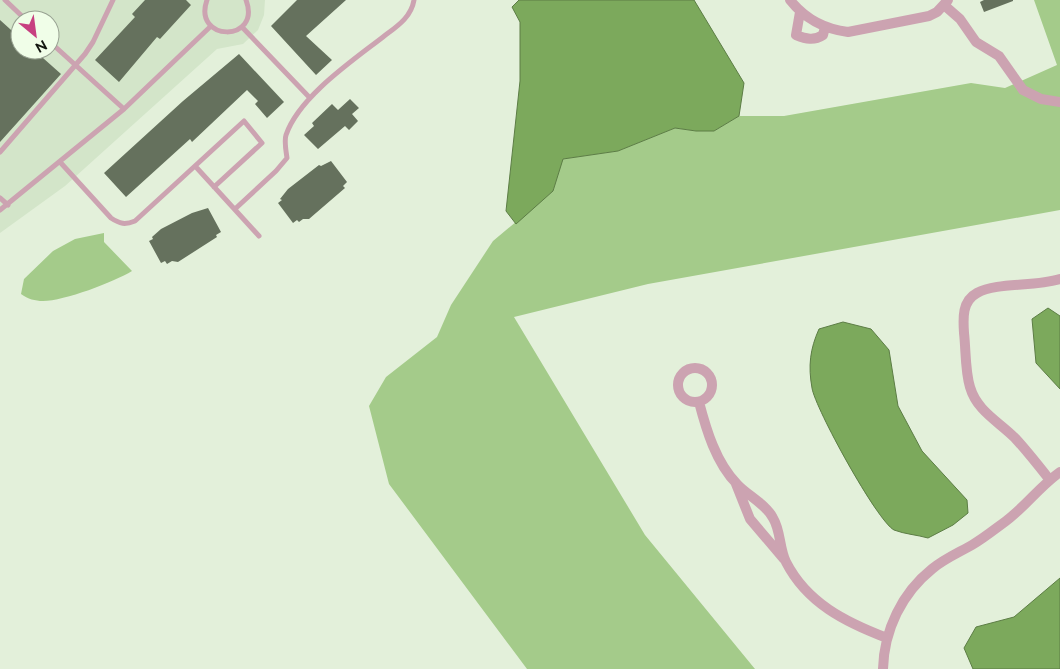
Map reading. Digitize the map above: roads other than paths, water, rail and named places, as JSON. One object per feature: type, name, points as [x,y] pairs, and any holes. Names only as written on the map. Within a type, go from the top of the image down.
[{"type":"street","points":[[790,0],[800,12],[825,27],[834,30],[858,31],[929,16],[946,3],[976,42],[999,56],[1023,90],[1042,99],[1060,102]]},
{"type":"street","points":[[800,12],[796,35],[805,39],[816,39],[823,35],[825,27]]},
{"type":"street","points":[[1049,479],[1024,449],[985,413],[970,387],[963,317],[966,305],[970,299],[985,290],[1033,285],[1060,278]]},
{"type":"street","points":[[698,402],[714,448],[736,483],[750,519],[785,560],[807,592],[829,612],[852,624],[887,638]]},
{"type":"street","points":[[883,669],[887,638],[893,620],[915,585],[932,568],[972,545],[1010,518],[1049,479],[1060,472]]},
{"type":"street","points":[[736,483],[773,517],[785,560]]},
{"type":"lane","points":[[5,0],[16,10]]},
{"type":"lane","points":[[0,152],[76,66],[93,42],[113,0]]},
{"type":"lane","points":[[207,0],[205,14],[210,26],[222,32],[236,31],[242,27],[249,14],[246,0]]},
{"type":"lane","points":[[235,209],[276,171],[286,158],[286,136],[296,114],[342,66],[404,20],[413,7],[414,0]]},
{"type":"lane","points":[[0,210],[124,110],[210,26]]},
{"type":"lane","points":[[242,27],[310,98]]},
{"type":"lane","points":[[60,51],[124,110]]},
{"type":"lane","points":[[60,162],[112,218],[120,224],[127,224],[135,221],[244,121],[262,143],[214,187]]},
{"type":"lane","points":[[196,167],[258,236]]},
{"type":"lane","points":[[0,198],[8,205]]}]
